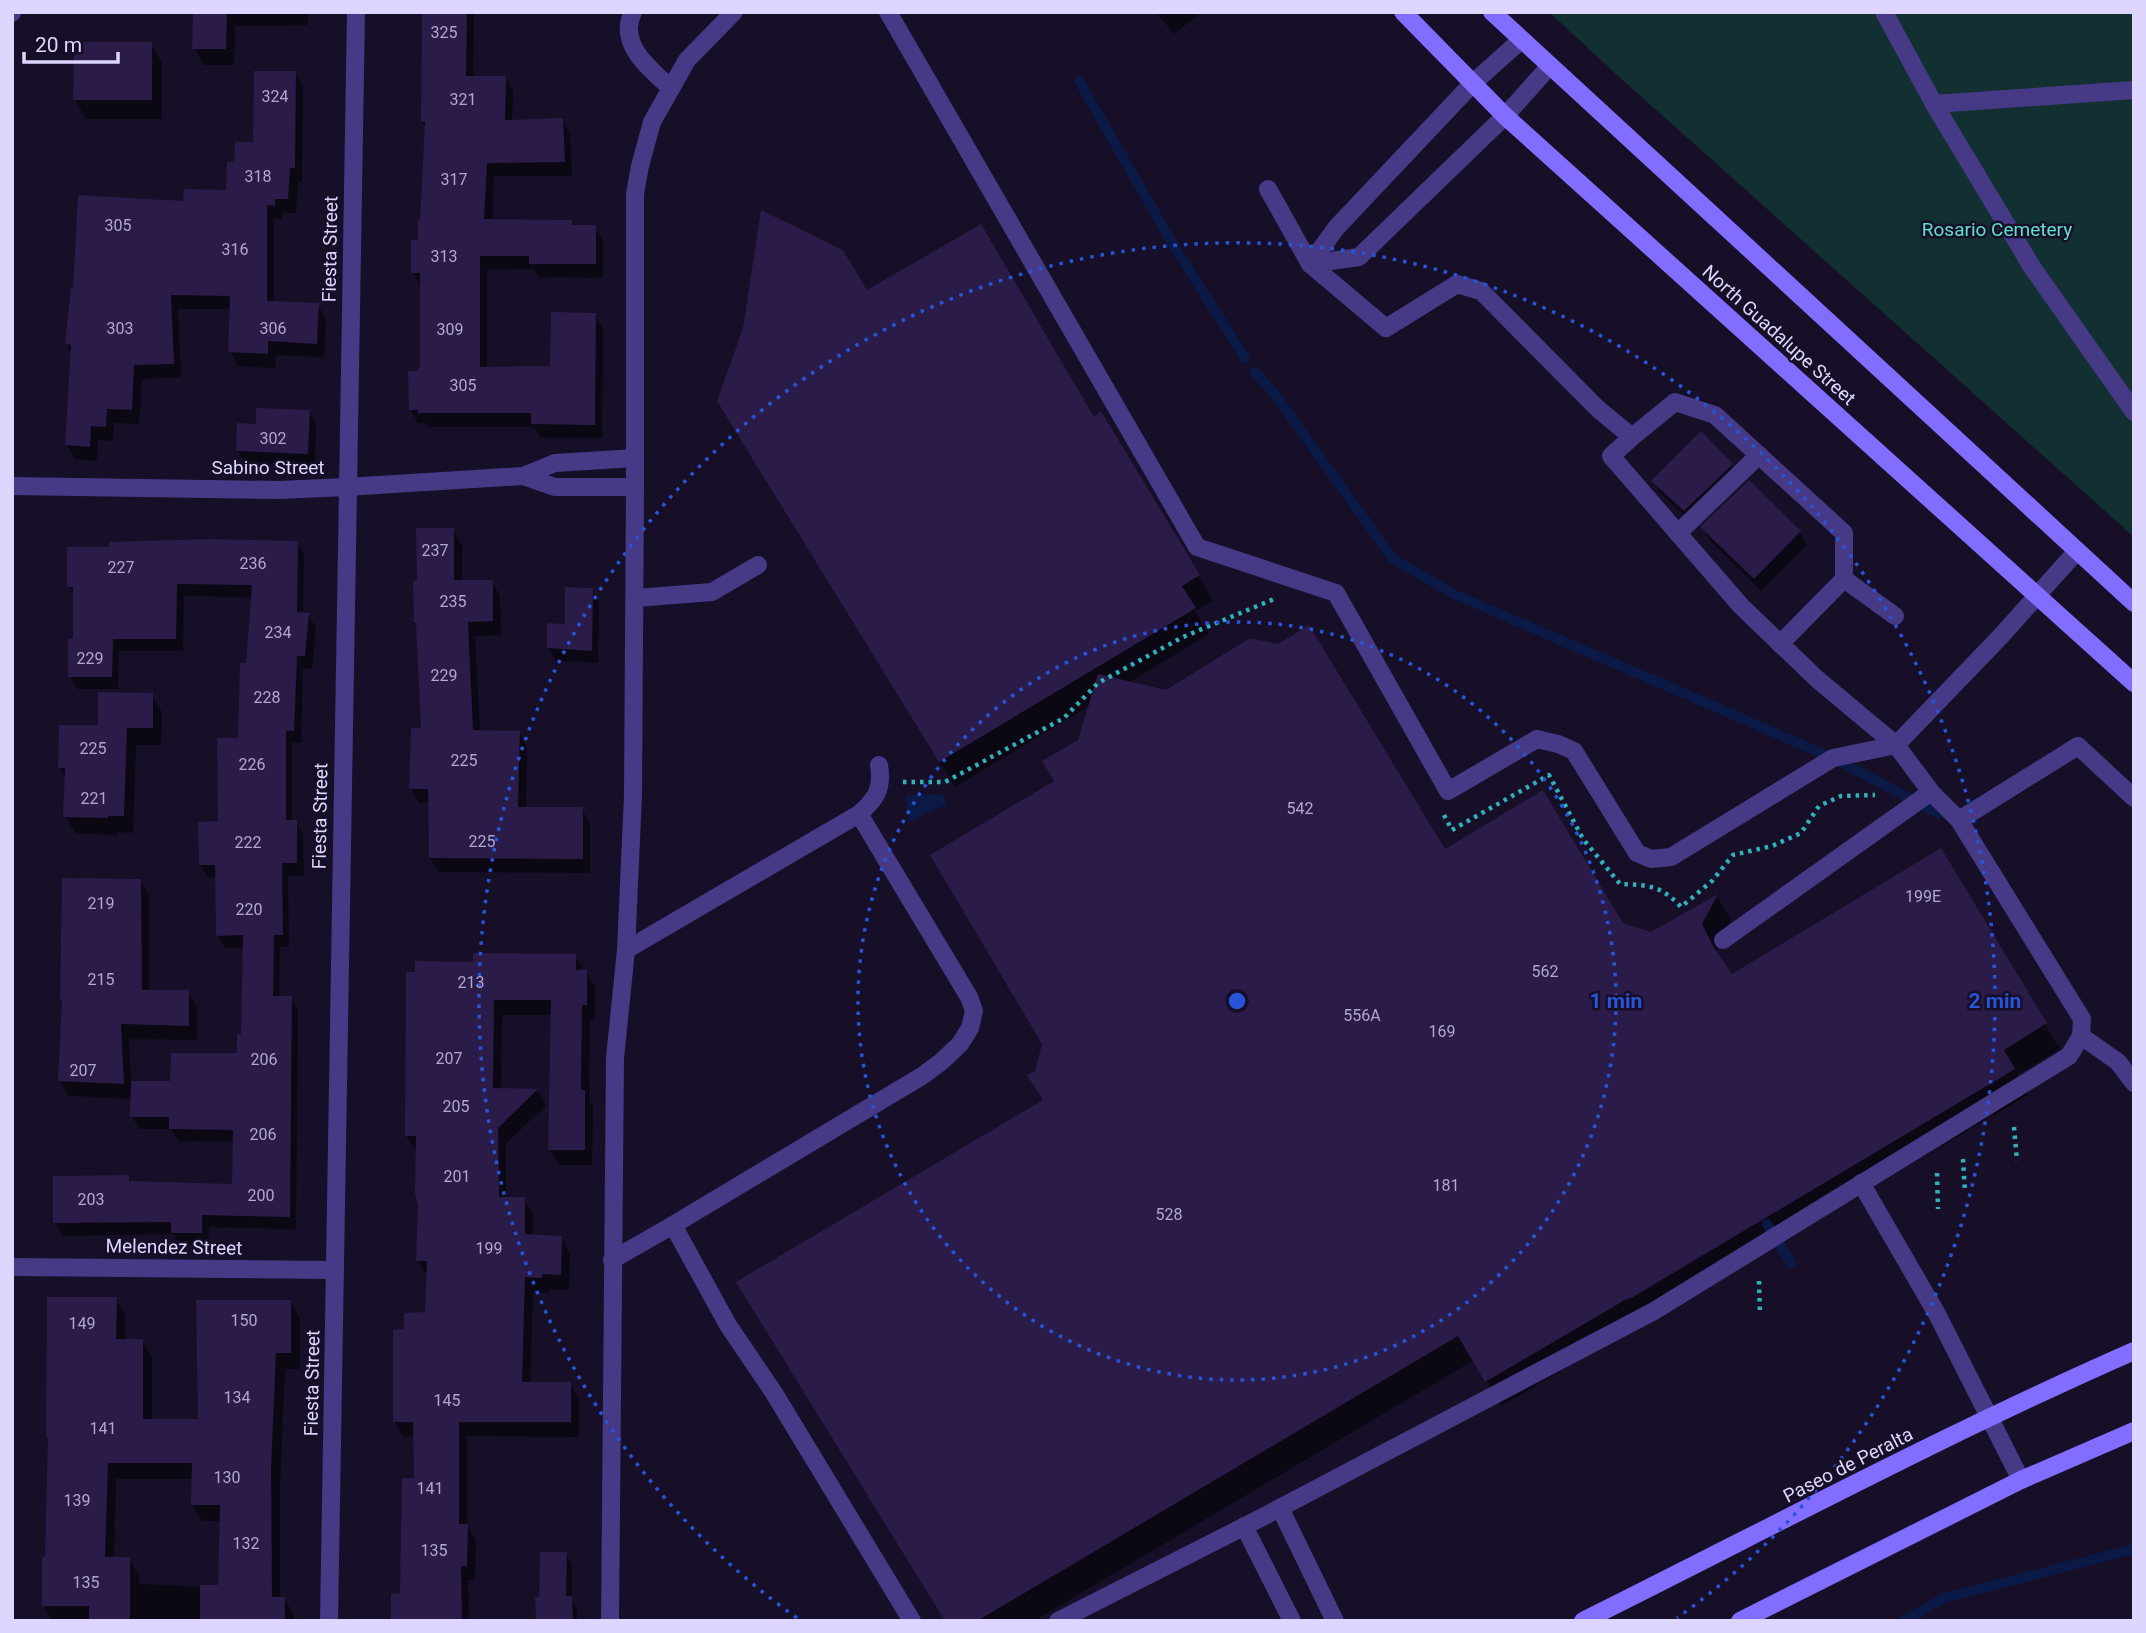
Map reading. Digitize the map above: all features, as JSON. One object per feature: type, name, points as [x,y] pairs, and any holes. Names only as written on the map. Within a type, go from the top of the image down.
[{"type":"main road","name":"North Guadalupe Street","points":[[1403,12],[1505,117],[2134,683]]},
{"type":"main road","points":[[1492,12],[1520,41],[2134,603]]},
{"type":"main road","name":"Paseo de Peralta","points":[[1583,1621],[1990,1418],[2134,1351]]},
{"type":"main road","points":[[1740,1621],[2021,1480],[2134,1432]]},
{"type":"street","name":"Fiesta Street","points":[[329,1621],[356,12]]},
{"type":"street","points":[[610,1621],[615,1058],[626,950],[633,795],[636,598],[635,194],[652,122],[687,60],[734,12]]},
{"type":"street","points":[[888,12],[1196,547],[1336,593],[1448,791],[1537,739],[1558,744],[1574,751],[1637,853],[1651,859],[1671,857],[1833,758],[1896,745],[2076,552]]},
{"type":"street","points":[[1884,12],[1934,104],[2032,267],[2134,412]]},
{"type":"street","points":[[627,15],[633,47],[647,67],[671,88]]},
{"type":"street","points":[[1310,264],[1336,228],[1472,84],[1520,41]]},
{"type":"street","points":[[1310,264],[1359,257],[1505,117],[1549,67]]},
{"type":"street","points":[[1934,104],[2134,90]]},
{"type":"street","points":[[1268,190],[1310,264],[1386,328],[1457,284],[1480,291],[1598,410],[1632,437]]},
{"type":"street","points":[[1058,1621],[1244,1527],[1654,1311],[2068,1056],[2081,1036],[2082,1019],[1959,820],[1931,792],[1896,745],[1817,679],[1780,644],[1741,606],[1611,456],[1675,402],[1715,415],[1844,533],[1844,579],[1780,644]]},
{"type":"street","points":[[1678,533],[1759,455]]},
{"type":"street","name":"Sabino Street","points":[[12,486],[346,488],[523,476],[555,463],[635,458]]},
{"type":"street","name":"Sabino Street","points":[[523,476],[555,487],[635,487]]},
{"type":"street","points":[[636,598],[712,592],[758,565]]},
{"type":"street","points":[[1844,579],[1895,616]]},
{"type":"street","points":[[1959,820],[2078,747],[2134,798]]},
{"type":"street","points":[[626,950],[859,814],[873,802],[881,780],[879,765]]},
{"type":"street","points":[[1723,940],[1931,792]]},
{"type":"street","points":[[612,1260],[922,1076],[960,1044],[970,1028],[974,1011],[969,998],[859,814]]},
{"type":"street","points":[[2081,1036],[2118,1062],[2134,1083]]},
{"type":"street","points":[[1861,1183],[1937,1314],[2021,1480]]},
{"type":"street","points":[[673,1225],[728,1325],[774,1393],[912,1621]]},
{"type":"street","name":"Melendez Street","points":[[12,1267],[335,1270]]},
{"type":"street","points":[[1280,1508],[1335,1621]]},
{"type":"street","points":[[1244,1527],[1292,1621]]},
{"type":"path","points":[[902,782],[946,782],[1063,718],[1098,683],[1183,637],[1279,597]]},
{"type":"path","points":[[2014,1127],[2017,1161]]},
{"type":"path","points":[[1963,1159],[1965,1192]]},
{"type":"path","points":[[1937,1173],[1938,1209]]},
{"type":"path","points":[[1759,1281],[1760,1315]]},
{"type":"green space","name":"Rosario Cemetery","points":[[1549,12],[2134,12],[2134,537],[1616,74]]},
{"type":"water","points":[[905,795],[943,795],[947,804],[909,822]]},
{"type":"building","points":[[193,12],[227,12],[226,49],[192,49]]},
{"type":"building","points":[[422,12],[467,12],[466,76],[506,76],[505,120],[563,118],[565,162],[487,163],[484,219],[572,220],[572,225],[596,225],[596,264],[529,264],[529,256],[480,256],[480,367],[550,366],[551,312],[596,313],[595,425],[531,424],[531,413],[418,413],[418,410],[409,410],[408,371],[418,371],[420,368],[420,273],[411,273],[411,240],[418,240],[425,122],[421,122]]},
{"type":"building","points":[[74,42],[152,42],[152,100],[73,100]]},
{"type":"building","points":[[254,71],[296,71],[295,168],[290,168],[288,199],[275,199],[275,206],[267,205],[267,301],[319,303],[317,344],[268,341],[268,354],[228,352],[230,296],[171,295],[174,364],[134,365],[132,410],[107,409],[106,427],[91,426],[90,447],[65,445],[71,345],[65,344],[71,287],[73,288],[78,195],[183,201],[184,189],[226,190],[227,162],[234,162],[235,142],[253,142]]},
{"type":"building","points":[[761,210],[843,250],[867,290],[981,224],[1094,417],[1101,411],[1200,575],[1182,586],[1196,608],[939,762],[717,401],[743,328]]},
{"type":"building","points":[[256,408],[310,410],[308,454],[236,451],[237,423],[256,424]]},
{"type":"building","points":[[1701,431],[1733,464],[1684,511],[1651,481]]},
{"type":"building","points":[[1749,480],[1801,531],[1754,579],[1700,527]]},
{"type":"building","points":[[416,528],[454,528],[454,580],[493,580],[493,621],[468,622],[473,730],[520,731],[518,807],[583,807],[583,859],[429,858],[428,789],[409,789],[411,728],[421,728],[414,623],[413,581],[417,581]]},
{"type":"building","points":[[209,539],[298,541],[297,612],[309,613],[305,656],[297,656],[294,731],[286,731],[286,820],[297,820],[297,863],[282,863],[283,935],[274,935],[273,996],[292,996],[290,1217],[202,1215],[202,1233],[171,1233],[171,1222],[53,1223],[53,1176],[129,1175],[129,1181],[232,1184],[233,1130],[169,1129],[169,1117],[130,1117],[131,1081],[170,1081],[171,1053],[237,1053],[237,1034],[241,1034],[243,935],[216,936],[215,865],[199,865],[198,822],[218,821],[217,738],[238,738],[240,663],[246,663],[252,585],[177,584],[176,639],[113,639],[112,677],[68,677],[68,639],[73,638],[73,587],[67,587],[67,547],[109,547],[109,542]]},
{"type":"building","points":[[565,587],[593,588],[592,651],[547,648],[547,623],[565,624]]},
{"type":"building","points":[[1309,625],[1445,849],[1543,790],[1623,923],[1651,932],[1718,894],[1702,924],[1732,974],[1941,848],[2047,1023],[2004,1050],[2015,1069],[1485,1382],[1458,1336],[977,1621],[945,1621],[736,1282],[1043,1100],[1027,1075],[1035,1071],[1042,1044],[930,855],[1054,781],[1042,761],[1078,740],[1098,674],[1166,690],[1250,638],[1278,644]]},
{"type":"building","points":[[98,692],[153,693],[153,728],[127,728],[124,816],[63,817],[65,768],[58,768],[59,725],[98,725]]},
{"type":"building","points":[[62,878],[141,879],[142,990],[189,990],[189,1026],[121,1024],[124,1084],[58,1081],[62,1000]]},
{"type":"building","points":[[473,953],[576,954],[576,970],[587,969],[587,1005],[582,1005],[581,1090],[585,1090],[585,1150],[548,1150],[551,1000],[494,1000],[493,1088],[538,1089],[498,1128],[499,1197],[525,1197],[525,1234],[562,1236],[561,1275],[525,1277],[522,1382],[571,1382],[571,1422],[459,1422],[459,1524],[468,1524],[467,1566],[461,1566],[462,1621],[391,1621],[391,1594],[400,1593],[402,1478],[414,1478],[413,1422],[393,1422],[393,1330],[404,1329],[404,1313],[425,1312],[427,1261],[416,1261],[416,1136],[405,1136],[406,972],[415,972],[415,961],[473,962]]},
{"type":"building","points":[[47,1297],[117,1297],[116,1339],[143,1339],[143,1419],[198,1419],[196,1300],[291,1300],[291,1353],[276,1353],[271,1469],[272,1597],[285,1597],[285,1621],[200,1621],[200,1585],[218,1585],[220,1505],[191,1505],[192,1463],[108,1463],[105,1557],[130,1557],[130,1621],[89,1621],[89,1606],[42,1606],[48,1437]]},
{"type":"building","points":[[540,1552],[567,1552],[566,1596],[572,1596],[573,1621],[536,1621],[535,1597],[539,1597]]},
{"type":"waterway","points":[[1079,81],[1174,246],[1245,358]]},
{"type":"waterway","points":[[1255,372],[1276,396],[1393,559],[1454,594],[1833,758],[1938,813]]},
{"type":"waterway","points":[[1767,1224],[1791,1263]]},
{"type":"waterway","points":[[1904,1621],[1944,1598],[2134,1549]]}]
